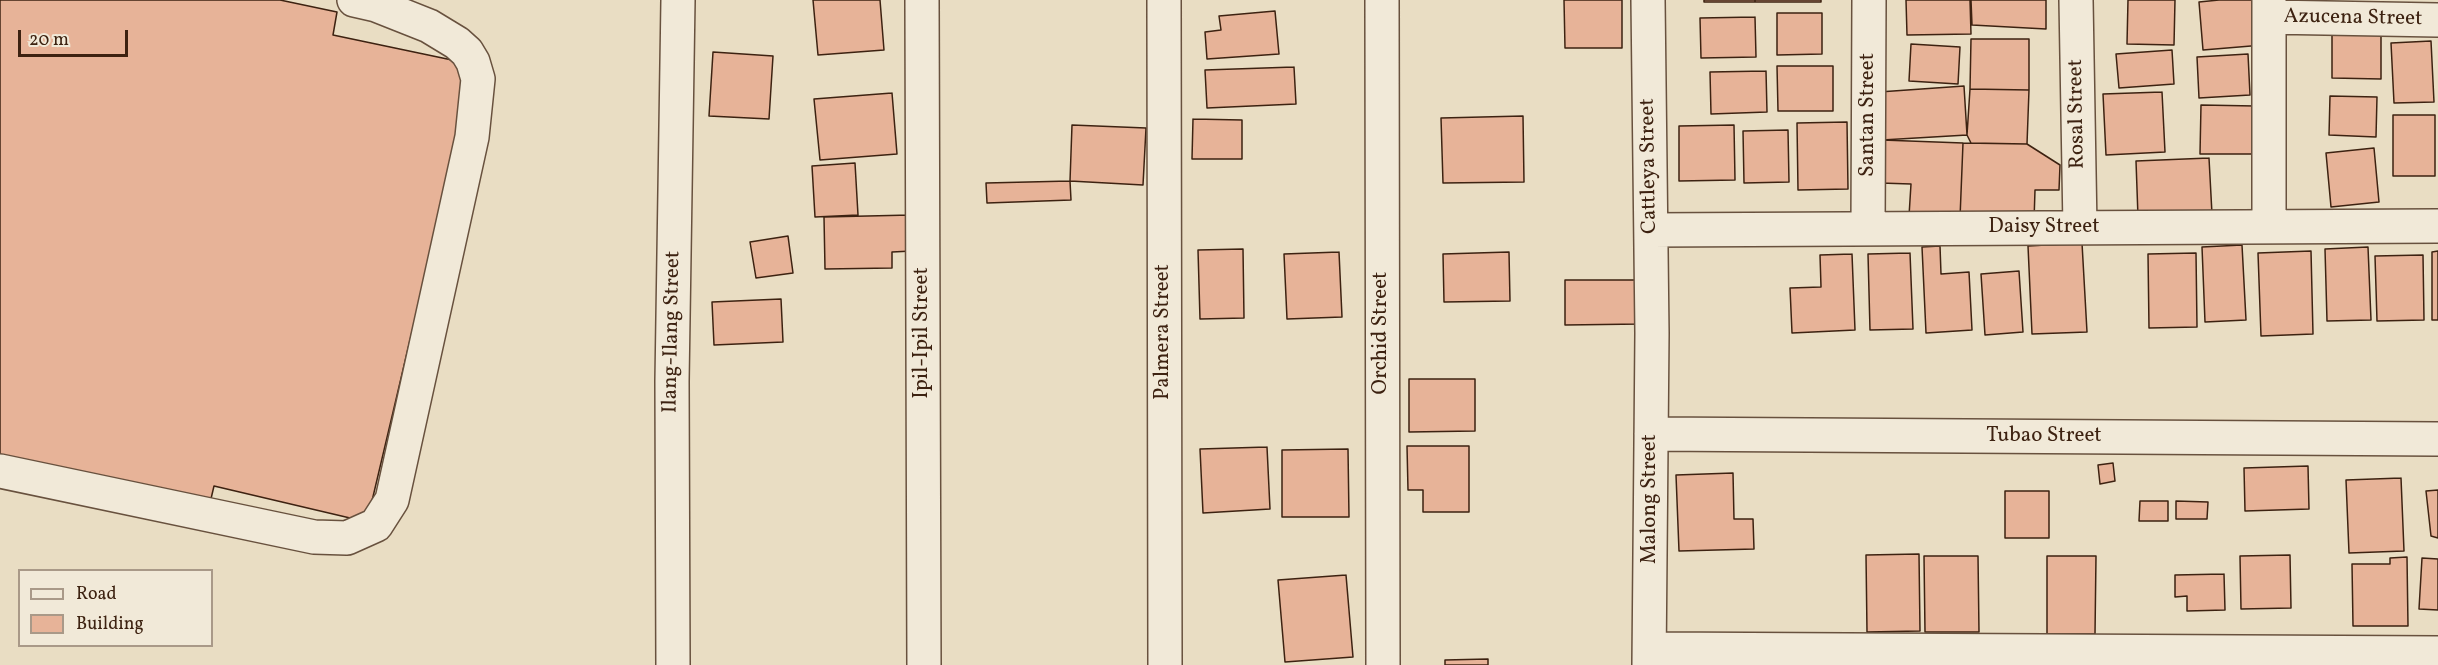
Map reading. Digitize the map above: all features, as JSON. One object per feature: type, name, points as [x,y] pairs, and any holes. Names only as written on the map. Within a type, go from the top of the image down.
[{"type":"street","points":[[0,471],[314,537],[347,538],[376,525],[392,500],[472,137],[478,79],[467,52],[457,43],[429,27],[376,5],[354,0]]},
{"type":"street","name":"Ilang-Ilang Street","points":[[673,665],[672,381],[678,0]]},
{"type":"street","name":"Ipil-Ipil Street","points":[[922,0],[924,665]]},
{"type":"street","name":"Palmera Street","points":[[1164,0],[1165,665]]},
{"type":"street","name":"Orchid Street","points":[[1382,0],[1383,665]]},
{"type":"street","name":"Cattleya Street","points":[[1648,0],[1652,333]]},
{"type":"street","name":"Santan Street","points":[[1868,229],[1869,0]]},
{"type":"street","name":"Rosal Street","points":[[2076,0],[2080,228]]},
{"type":"street","points":[[2269,9],[2269,226]]},
{"type":"street","name":"Azucena Street","points":[[2269,9],[2438,20]]},
{"type":"street","name":"Daisy Street","points":[[1651,230],[2438,226]]},
{"type":"street","name":"Malong Street","points":[[1649,657],[1652,333]]},
{"type":"street","name":"Tubao Street","points":[[1651,434],[2438,439]]},
{"type":"street","points":[[1649,657],[2438,653]]},
{"type":"building","points":[[0,0],[280,0],[337,12],[333,35],[471,64],[443,201],[367,522],[214,486],[210,503],[0,455]]},
{"type":"building","points":[[813,0],[880,0],[884,50],[818,55]]},
{"type":"building","points":[[1564,0],[1622,0],[1622,48],[1565,48]]},
{"type":"building","points":[[1704,0],[1755,0],[1755,2],[1704,2]]},
{"type":"building","points":[[1755,0],[1821,0],[1821,2],[1755,2]]},
{"type":"building","points":[[1906,0],[1970,0],[1971,34],[1907,35]]},
{"type":"building","points":[[1971,0],[2046,0],[2046,29],[1972,25]]},
{"type":"building","points":[[2128,0],[2175,0],[2174,45],[2127,44]]},
{"type":"building","points":[[2259,0],[2263,45],[2203,50],[2199,2]]},
{"type":"building","points":[[1275,11],[1279,54],[1207,59],[1205,32],[1221,30],[1219,16]]},
{"type":"building","points":[[1777,13],[1822,13],[1822,54],[1777,55]]},
{"type":"building","points":[[1755,17],[1756,57],[1701,58],[1700,18]]},
{"type":"building","points":[[2332,34],[2381,35],[2381,79],[2332,78]]},
{"type":"building","points":[[1971,39],[2029,39],[2029,90],[1970,89]]},
{"type":"building","points":[[2431,41],[2434,102],[2394,103],[2391,43]]},
{"type":"building","points":[[1911,44],[1960,47],[1958,84],[1909,81]]},
{"type":"building","points":[[2172,50],[2174,84],[2119,88],[2116,54]]},
{"type":"building","points":[[713,52],[773,56],[769,119],[709,116]]},
{"type":"building","points":[[2248,54],[2250,95],[2199,98],[2197,57]]},
{"type":"building","points":[[1777,66],[1833,66],[1833,111],[1778,111]]},
{"type":"building","points":[[1294,67],[1296,104],[1207,108],[1205,70]]},
{"type":"building","points":[[1766,71],[1767,112],[1711,114],[1710,72]]},
{"type":"building","points":[[1964,86],[1967,135],[1882,140],[1879,92]]},
{"type":"building","points":[[1970,89],[2029,90],[2027,144],[1971,143],[1967,135]]},
{"type":"building","points":[[2162,92],[2165,152],[2106,155],[2103,94]]},
{"type":"building","points":[[892,93],[897,154],[820,160],[814,99]]},
{"type":"building","points":[[2330,96],[2377,97],[2376,137],[2329,135]]},
{"type":"building","points":[[2201,105],[2255,106],[2255,154],[2200,154]]},
{"type":"building","points":[[2393,115],[2435,115],[2435,176],[2393,176]]},
{"type":"building","points":[[1523,116],[1524,182],[1443,183],[1441,118]]},
{"type":"building","points":[[1193,119],[1242,120],[1242,159],[1192,159]]},
{"type":"building","points":[[1847,122],[1848,189],[1798,190],[1797,123]]},
{"type":"building","points":[[1072,125],[1146,128],[1143,185],[1070,181]]},
{"type":"building","points":[[1734,125],[1735,180],[1679,181],[1679,126]]},
{"type":"building","points":[[1788,130],[1789,182],[1744,183],[1743,131]]},
{"type":"building","points":[[1882,140],[1963,143],[1960,218],[1909,216],[1911,184],[1880,183]]},
{"type":"building","points":[[1963,143],[2027,144],[2060,165],[2059,190],[2035,190],[2034,221],[1960,218]]},
{"type":"building","points":[[2374,148],[2379,202],[2331,207],[2326,153]]},
{"type":"building","points":[[2209,158],[2212,214],[2138,217],[2136,161]]},
{"type":"building","points":[[855,163],[858,215],[815,217],[812,166]]},
{"type":"building","points":[[1070,181],[1071,200],[987,203],[986,183]]},
{"type":"building","points":[[911,215],[912,251],[892,252],[892,268],[825,269],[824,217]]},
{"type":"building","points":[[788,236],[793,273],[756,278],[750,242]]},
{"type":"building","points":[[2082,243],[2087,332],[2032,334],[2028,246]]},
{"type":"building","points":[[2242,245],[2246,320],[2205,322],[2202,247]]},
{"type":"building","points":[[1940,246],[1941,274],[1969,272],[1972,330],[1926,333],[1922,247]]},
{"type":"building","points":[[2368,247],[2371,320],[2327,321],[2325,249]]},
{"type":"building","points":[[1243,249],[1244,318],[1200,319],[1198,250]]},
{"type":"building","points":[[2311,251],[2313,334],[2261,336],[2258,253]]},
{"type":"building","points":[[2438,251],[2438,320],[2432,320],[2432,252]]},
{"type":"building","points":[[1339,252],[1342,317],[1287,319],[1284,254]]},
{"type":"building","points":[[1509,252],[1510,301],[1444,302],[1443,254]]},
{"type":"building","points":[[1910,253],[1913,329],[1870,330],[1868,254]]},
{"type":"building","points":[[2196,253],[2197,327],[2149,328],[2148,254]]},
{"type":"building","points":[[1852,254],[1855,330],[1792,333],[1790,288],[1821,287],[1820,255]]},
{"type":"building","points":[[2423,255],[2424,320],[2377,321],[2375,256]]},
{"type":"building","points":[[2019,271],[2023,332],[1985,335],[1981,274]]},
{"type":"building","points":[[1565,280],[1641,280],[1641,324],[1565,325]]},
{"type":"building","points":[[781,299],[783,342],[714,345],[712,302]]},
{"type":"building","points":[[1409,379],[1475,379],[1475,431],[1409,432]]},
{"type":"building","points":[[1407,446],[1469,446],[1469,512],[1423,512],[1423,490],[1408,490]]},
{"type":"building","points":[[1267,447],[1270,509],[1203,513],[1200,449]]},
{"type":"building","points":[[1348,449],[1349,517],[1282,517],[1282,450]]},
{"type":"building","points":[[2113,463],[2115,481],[2100,484],[2098,465]]},
{"type":"building","points":[[2308,466],[2309,509],[2245,511],[2244,468]]},
{"type":"building","points":[[1733,473],[1734,519],[1753,519],[1754,549],[1679,551],[1676,475]]},
{"type":"building","points":[[2401,478],[2404,551],[2349,553],[2346,480]]},
{"type":"building","points":[[2438,490],[2438,538],[2431,536],[2426,491]]},
{"type":"building","points":[[2005,491],[2049,491],[2049,538],[2005,538]]},
{"type":"building","points":[[2140,501],[2168,501],[2168,521],[2139,521]]},
{"type":"building","points":[[2176,501],[2208,502],[2207,519],[2176,519]]},
{"type":"building","points":[[1919,554],[1920,631],[1867,632],[1866,555]]},
{"type":"building","points":[[2290,555],[2291,608],[2241,609],[2240,556]]},
{"type":"building","points":[[1924,556],[1978,556],[1979,632],[1925,632]]},
{"type":"building","points":[[2047,556],[2096,556],[2095,634],[2047,634]]},
{"type":"building","points":[[2407,557],[2408,626],[2353,626],[2352,564],[2390,564],[2390,558]]},
{"type":"building","points":[[2422,558],[2438,559],[2438,610],[2419,609]]},
{"type":"building","points":[[2224,574],[2225,610],[2187,611],[2187,596],[2175,597],[2175,575]]},
{"type":"building","points":[[1346,575],[1353,657],[1285,662],[1278,580]]},
{"type":"building","points":[[1488,659],[1488,665],[1445,665],[1445,660]]}]
